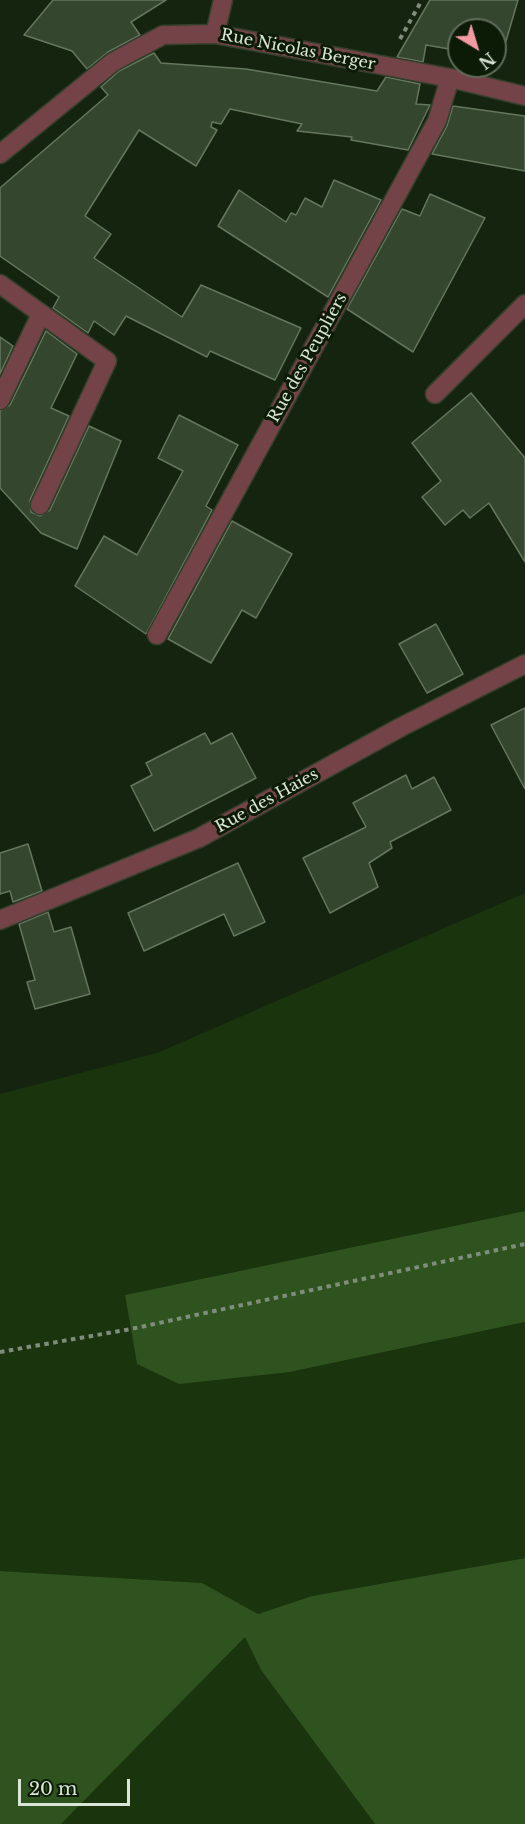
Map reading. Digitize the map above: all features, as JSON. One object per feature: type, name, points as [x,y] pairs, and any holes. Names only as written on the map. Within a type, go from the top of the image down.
[{"type":"street","points":[[215,34],[223,0]]},
{"type":"street","name":"Rue Nicolas Berger","points":[[0,154],[113,62],[163,35],[215,34],[447,77]]},
{"type":"street","name":"Rue Nicolas Berger","points":[[450,78],[525,96]]},
{"type":"street","name":"Rue des Peupliers","points":[[157,635],[437,121],[450,78]]},
{"type":"street","points":[[0,284],[107,361],[40,505]]},
{"type":"street","points":[[435,394],[525,304]]},
{"type":"street","points":[[0,400],[40,314]]},
{"type":"street","name":"Rue des Haies","points":[[0,920],[199,838],[401,727],[525,664]]},
{"type":"path","points":[[385,66],[422,0]]},
{"type":"path","points":[[0,1352],[131,1329],[525,1244]]},
{"type":"green space","points":[[525,893],[525,1211],[125,1295],[137,1364],[290,1372],[525,1322],[525,1558],[312,1596],[258,1614],[201,1583],[0,1571],[0,1094],[157,1053]]},
{"type":"green space","points":[[525,1211],[525,1322],[290,1372],[179,1384],[137,1364],[125,1295]]},
{"type":"green space","points":[[525,1558],[525,1824],[375,1824],[261,1670],[245,1637],[61,1824],[0,1824],[0,1571],[202,1583],[258,1614],[312,1596]]},
{"type":"green space","points":[[245,1636],[261,1670],[375,1824],[61,1824]]},
{"type":"building","points":[[53,0],[166,0],[131,22],[140,35],[108,52],[87,69],[72,51],[24,35]]},
{"type":"building","points":[[430,0],[518,0],[507,38],[507,18],[447,18],[447,49],[426,45],[423,62],[397,57]]},
{"type":"building","points":[[154,53],[161,63],[246,69],[377,91],[386,77],[420,84],[416,104],[430,105],[408,150],[351,140],[352,137],[297,131],[302,124],[230,109],[221,124],[212,122],[211,127],[217,130],[196,166],[139,130],[85,216],[111,234],[94,258],[182,317],[201,285],[301,328],[275,380],[210,351],[207,357],[126,316],[114,335],[94,321],[88,333],[53,308],[59,297],[0,256],[0,188],[108,95],[101,87],[119,71]]},
{"type":"building","points":[[453,106],[525,116],[525,171],[432,154],[447,126]]},
{"type":"building","points":[[334,180],[381,200],[328,297],[218,226],[239,190],[286,222],[291,213],[296,215],[305,198],[322,207]]},
{"type":"building","points":[[430,194],[485,218],[413,352],[347,309],[402,209],[420,216]]},
{"type":"building","points":[[46,331],[77,354],[51,408],[69,416],[30,500],[31,512],[40,516],[50,510],[89,426],[121,441],[77,549],[41,533],[0,488],[0,411],[10,405]]},
{"type":"building","points":[[0,337],[13,346],[0,374]]},
{"type":"building","points":[[471,393],[525,458],[525,562],[489,503],[470,518],[463,510],[445,525],[422,497],[441,481],[412,443]]},
{"type":"building","points":[[179,415],[238,445],[206,506],[212,510],[146,634],[75,586],[104,536],[137,555],[183,471],[158,458]]},
{"type":"building","points":[[232,521],[292,554],[256,618],[242,610],[211,663],[168,639]]},
{"type":"building","points":[[436,624],[463,674],[427,693],[399,644]]},
{"type":"building","points":[[525,708],[525,789],[491,725]]},
{"type":"building","points":[[205,733],[211,744],[232,733],[256,778],[154,831],[131,786],[152,775],[146,763]]},
{"type":"building","points":[[406,775],[412,789],[434,777],[451,810],[390,842],[392,848],[369,863],[378,887],[330,913],[303,858],[366,827],[353,803]]},
{"type":"building","points":[[28,844],[42,891],[13,902],[10,891],[0,894],[0,853]]},
{"type":"building","points":[[238,863],[265,922],[234,936],[224,914],[144,951],[128,913]]},
{"type":"building","points":[[48,912],[54,932],[71,927],[90,994],[35,1009],[27,982],[35,980],[19,924]]}]
